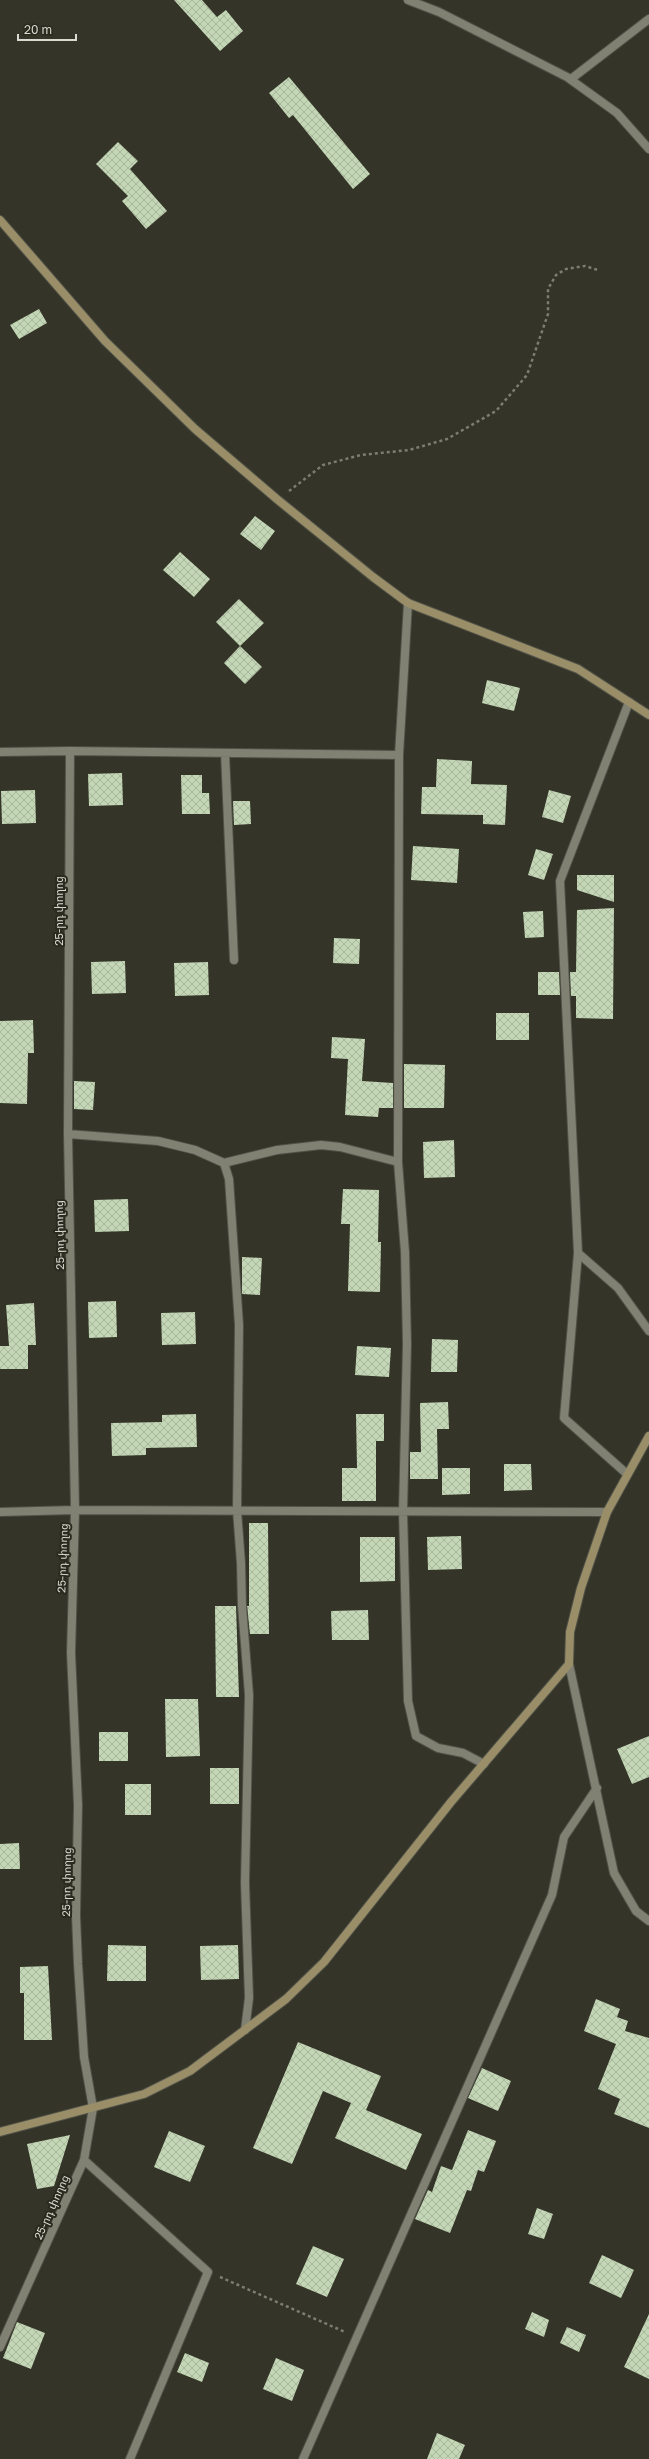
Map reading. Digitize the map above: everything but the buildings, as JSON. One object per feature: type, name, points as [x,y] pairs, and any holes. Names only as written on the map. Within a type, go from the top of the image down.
[{"type":"street","points":[[408,0],[439,12],[571,79],[616,113],[649,150]]},
{"type":"street","points":[[571,79],[649,19]]},
{"type":"street","points":[[0,220],[105,341],[195,429],[278,500],[408,603],[578,669],[649,715]]},
{"type":"street","points":[[408,603],[399,754],[398,1162],[405,1252],[406,1336],[403,1511],[408,1701],[416,1736],[438,1748],[463,1754],[484,1764]]},
{"type":"street","points":[[628,1474],[564,1418],[578,1253],[560,881],[629,702]]},
{"type":"street","points":[[0,752],[70,751],[399,754]]},
{"type":"street","name":"25-րդ փողոց","points":[[0,2347],[84,2160],[93,2108],[84,2057],[76,1916],[78,1805],[71,1653],[75,1510],[68,1134],[70,751]]},
{"type":"street","points":[[225,753],[234,960]]},
{"type":"street","points":[[68,1134],[158,1141],[195,1150],[224,1163],[277,1150],[321,1145],[340,1147],[398,1162]]},
{"type":"street","points":[[224,1163],[230,1179],[239,1325],[238,1510],[242,1606],[249,1695],[245,1883],[249,1998],[245,2030]]},
{"type":"street","points":[[578,1253],[618,1288],[649,1330]]},
{"type":"street","points":[[649,1436],[607,1512],[581,1588],[570,1632],[569,1664],[614,1872],[636,1911],[649,1921]]},
{"type":"street","points":[[0,1512],[75,1510],[607,1512]]},
{"type":"street","points":[[0,2132],[144,2094],[190,2071],[286,1999],[324,1962],[450,1802],[569,1664]]},
{"type":"street","points":[[303,2459],[552,1895],[564,1836],[597,1788]]},
{"type":"street","points":[[84,2160],[208,2272],[130,2459]]},
{"type":"path","points":[[278,500],[302,479],[323,465],[361,455],[409,450],[447,439],[496,410],[527,375],[548,314],[548,289],[556,275],[566,269],[585,266],[598,270]]},
{"type":"path","points":[[208,2272],[356,2337]]}]
